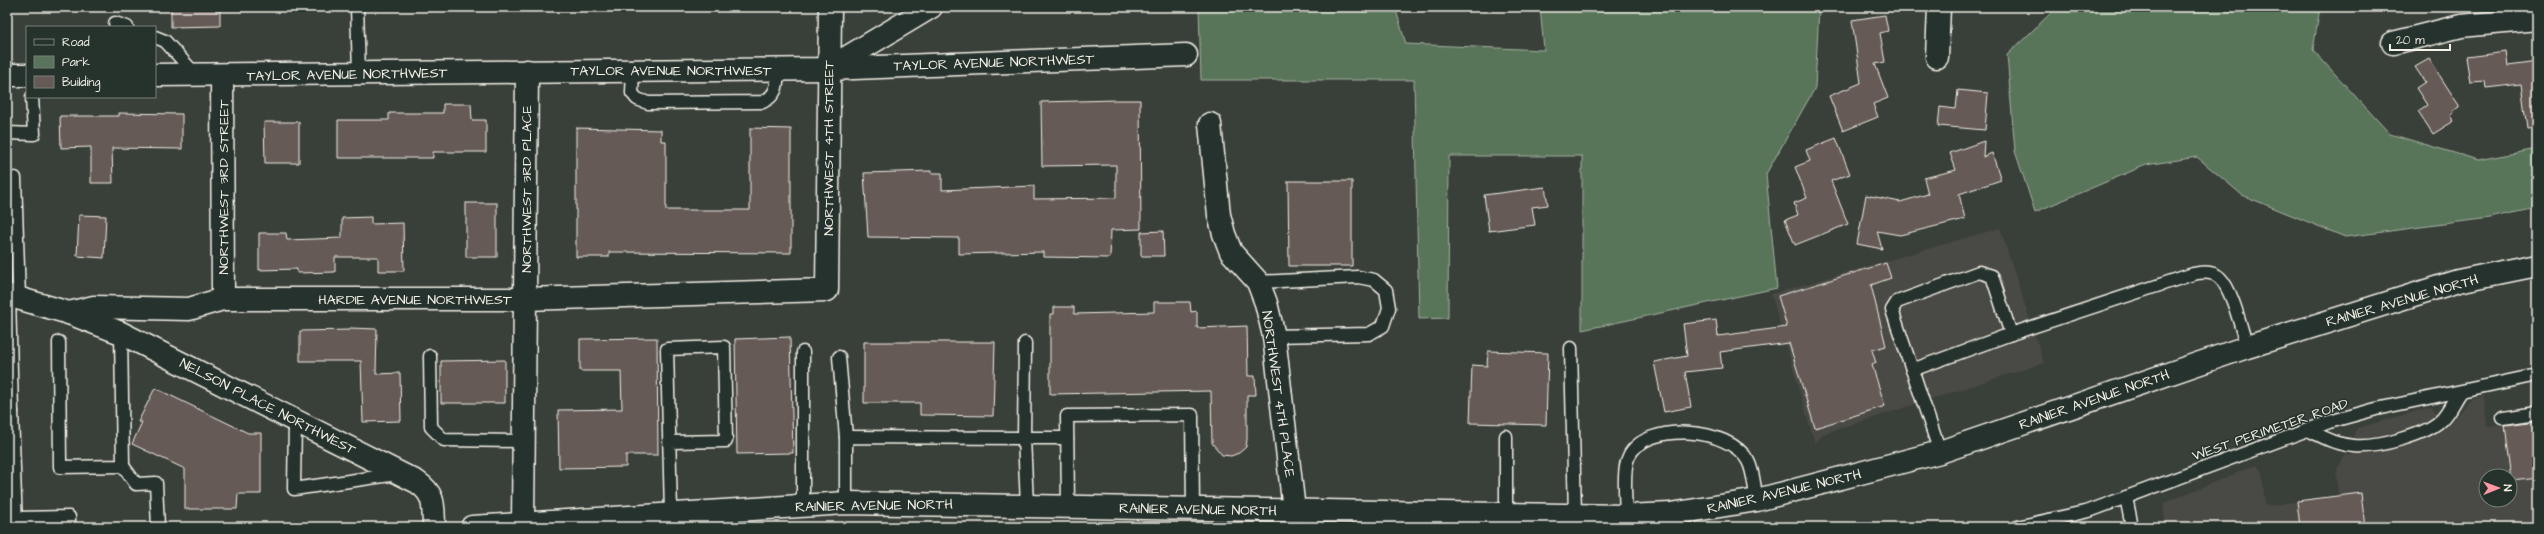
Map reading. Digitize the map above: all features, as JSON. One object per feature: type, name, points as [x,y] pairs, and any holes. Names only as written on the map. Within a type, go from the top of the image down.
[{"type":"street","name":"NORTHWEST 4TH STREET","points":[[827,290],[828,69],[830,7]]},
{"type":"street","points":[[828,69],[931,7]]},
{"type":"street","points":[[1937,57],[1939,7]]},
{"type":"street","points":[[2393,43],[2461,26],[2537,19]]},
{"type":"street","name":"TAYLOR AVENUE NORTHWEST","points":[[156,75],[828,69],[1186,55]]},
{"type":"street","name":"NORTHWEST 3RD PLACE","points":[[523,523],[522,441],[527,71]]},
{"type":"street","points":[[7,74],[26,74]]},
{"type":"street","name":"NORTHWEST 3RD STREET","points":[[222,75],[223,298]]},
{"type":"street","name":"NORTHWEST 4TH PLACE","points":[[1210,124],[1219,215],[1224,234],[1231,252],[1258,282],[1266,303],[1274,336],[1294,510]]},
{"type":"street","name":"RAINIER AVENUE NORTH","points":[[472,527],[523,523],[584,523],[671,513],[846,502],[1626,516],[1671,514],[1757,500],[1940,452],[2247,347],[2458,281],[2537,265]]},
{"type":"street","name":"HARDIE AVENUE NORTHWEST","points":[[12,297],[69,313],[94,307],[189,309],[223,298],[525,299],[827,290]]},
{"type":"street","name":"NELSON PLACE NORTHWEST","points":[[69,313],[121,332],[400,473],[430,491],[433,499],[434,527]]},
{"type":"lane","points":[[357,7],[359,73]]},
{"type":"lane","points":[[115,22],[125,26]]},
{"type":"lane","points":[[156,37],[165,41],[196,75]]},
{"type":"lane","points":[[633,70],[632,93],[637,99],[648,103],[663,103],[763,102],[773,97],[777,87],[778,69]]},
{"type":"lane","points":[[7,133],[34,134],[32,98]]},
{"type":"lane","points":[[15,178],[12,247],[10,413],[16,523],[68,516],[69,527]]},
{"type":"lane","points":[[1940,452],[1892,314],[1894,305],[1897,302],[1979,272],[1992,276],[2011,334]]},
{"type":"lane","points":[[1912,370],[2011,334],[2193,274],[2207,272],[2221,278],[2229,294],[2247,347]]},
{"type":"lane","points":[[1258,282],[1358,277],[1374,280],[1386,290],[1389,308],[1383,326],[1369,334],[1274,336]]},
{"type":"lane","points":[[121,332],[122,466],[136,484],[156,483],[158,527]]},
{"type":"lane","points":[[59,342],[60,467],[122,466]]},
{"type":"lane","points":[[1025,343],[1024,438],[1027,506]]},
{"type":"lane","points":[[670,442],[726,441],[724,347],[667,349],[671,513]]},
{"type":"lane","points":[[1571,348],[1575,515]]},
{"type":"lane","points":[[803,352],[803,505]]},
{"type":"lane","points":[[430,356],[431,427],[444,440],[522,441]]},
{"type":"lane","points":[[839,357],[846,437],[846,502]]},
{"type":"lane","name":"WEST PERIMETER ROAD","points":[[2017,527],[2051,523],[2308,430],[2376,409],[2537,375]]},
{"type":"lane","points":[[2308,430],[2331,441],[2354,446],[2375,445],[2418,433],[2443,419],[2460,392]]},
{"type":"lane","points":[[2503,418],[2537,413]]},
{"type":"lane","points":[[1068,506],[1067,416],[1192,415],[1193,509]]},
{"type":"lane","points":[[295,420],[294,489],[400,473]]},
{"type":"lane","points":[[1626,516],[1628,457],[1638,442],[1654,437],[1692,432],[1715,436],[1734,445],[1748,461],[1757,500]]},
{"type":"lane","points":[[1506,436],[1506,514]]},
{"type":"lane","points":[[846,437],[1067,438]]},
{"type":"lane","points":[[2126,497],[2132,527]]},
{"type":"shaded area","points":[[2000,228],[2044,363],[1823,434],[1815,444],[1771,294]]},
{"type":"shaded area","points":[[2484,396],[2487,427],[2505,425],[2510,468],[2478,468],[2478,508],[2518,508],[2518,479],[2537,477],[2537,527],[2165,527],[2163,503],[2256,465],[2262,470],[2265,506],[2338,496],[2336,474],[2344,455],[2355,455],[2353,436],[2357,428],[2431,407],[2448,425],[2472,398]]},
{"type":"green space","points":[[1199,7],[1395,7],[1406,44],[1544,50],[1540,7],[1819,7],[1815,88],[1766,174],[1777,288],[1582,330],[1582,156],[1449,156],[1448,318],[1419,319],[1414,80],[1201,80]]},
{"type":"green space","points":[[2054,7],[2320,7],[2313,50],[2390,134],[2478,160],[2537,149],[2537,208],[2489,218],[2345,237],[2242,195],[2197,157],[2146,165],[2035,212],[2015,151],[2007,55],[2054,10]]},
{"type":"building","points":[[171,7],[220,7],[220,26],[171,27]]},
{"type":"building","points":[[1885,15],[1888,31],[1880,33],[1885,62],[1875,64],[1888,98],[1873,104],[1878,117],[1843,131],[1829,96],[1861,83],[1852,20]]},
{"type":"building","points":[[2506,52],[2508,66],[2537,62],[2537,128],[2527,129],[2521,84],[2486,88],[2485,81],[2470,82],[2466,57]]},
{"type":"building","points":[[2429,59],[2460,107],[2453,111],[2454,113],[2451,115],[2454,121],[2433,134],[2418,111],[2427,105],[2416,88],[2425,82],[2415,67]]},
{"type":"building","points":[[1958,90],[1988,93],[1985,130],[1938,126],[1940,107],[1956,109]]},
{"type":"building","points":[[1140,100],[1141,229],[1111,230],[1110,258],[1043,257],[1043,252],[959,254],[959,238],[868,237],[864,173],[931,171],[931,173],[942,173],[942,190],[1034,186],[1034,199],[1116,198],[1116,165],[1042,166],[1041,102]]},
{"type":"building","points":[[443,104],[471,104],[472,120],[486,120],[486,152],[433,152],[433,158],[338,158],[338,120],[389,120],[389,113],[443,113]]},
{"type":"building","points":[[119,113],[182,114],[182,149],[112,148],[113,183],[91,183],[91,147],[61,148],[60,116],[119,116]]},
{"type":"building","points":[[264,122],[299,122],[299,163],[265,163]]},
{"type":"building","points":[[576,128],[661,130],[661,141],[666,141],[666,210],[750,210],[750,128],[791,129],[791,253],[609,252],[609,257],[576,257]]},
{"type":"building","points":[[1836,138],[1850,174],[1831,181],[1848,224],[1795,245],[1785,220],[1798,215],[1794,203],[1807,198],[1795,167],[1810,161],[1806,150]]},
{"type":"building","points":[[1984,141],[1983,157],[1992,153],[2001,180],[1959,194],[1965,219],[1900,235],[1877,231],[1882,249],[1857,244],[1866,195],[1900,202],[1928,194],[1924,178],[1956,170],[1950,153]]},
{"type":"building","points":[[1288,181],[1352,181],[1352,266],[1289,266]]},
{"type":"building","points":[[1545,187],[1548,205],[1532,207],[1535,225],[1489,231],[1484,195]]},
{"type":"building","points":[[466,203],[497,203],[497,257],[466,257]]},
{"type":"building","points":[[79,215],[106,216],[104,258],[77,256]]},
{"type":"building","points":[[371,217],[371,224],[403,223],[404,271],[378,271],[378,257],[335,257],[335,272],[297,273],[297,269],[259,270],[259,233],[286,233],[287,240],[342,238],[342,218]]},
{"type":"building","points":[[1163,231],[1164,256],[1141,256],[1141,232]]},
{"type":"building","points":[[1886,263],[1891,278],[1871,285],[1886,346],[1872,350],[1876,363],[1872,365],[1885,406],[1815,428],[1789,343],[1720,352],[1722,368],[1685,372],[1691,407],[1664,412],[1654,362],[1687,356],[1683,324],[1716,320],[1718,336],[1787,327],[1778,296]]},
{"type":"building","points":[[1154,302],[1190,302],[1191,312],[1197,311],[1197,328],[1247,326],[1248,376],[1255,376],[1256,395],[1247,395],[1246,447],[1239,453],[1231,456],[1222,455],[1212,443],[1211,391],[1050,394],[1050,314],[1054,314],[1054,307],[1074,307],[1074,314],[1154,312]]},
{"type":"building","points":[[350,328],[377,329],[376,374],[400,373],[401,421],[363,422],[361,361],[300,361],[300,331],[350,330]]},
{"type":"building","points":[[790,337],[793,453],[737,454],[735,339]]},
{"type":"building","points":[[657,338],[658,455],[626,455],[626,467],[559,468],[558,410],[622,409],[621,371],[580,371],[580,339]]},
{"type":"building","points":[[864,342],[995,342],[993,416],[920,415],[920,403],[864,403]]},
{"type":"building","points":[[1488,351],[1548,353],[1546,425],[1470,423],[1472,365],[1487,366]]},
{"type":"building","points":[[505,360],[505,403],[441,403],[441,361]]},
{"type":"building","points":[[155,388],[248,433],[261,433],[261,494],[238,494],[237,509],[185,509],[185,469],[132,444],[142,422],[138,422]]},
{"type":"building","points":[[2537,421],[2537,477],[2518,479],[2518,468],[2510,468],[2505,425]]},
{"type":"building","points":[[2361,493],[2365,527],[2300,527],[2297,501]]}]
